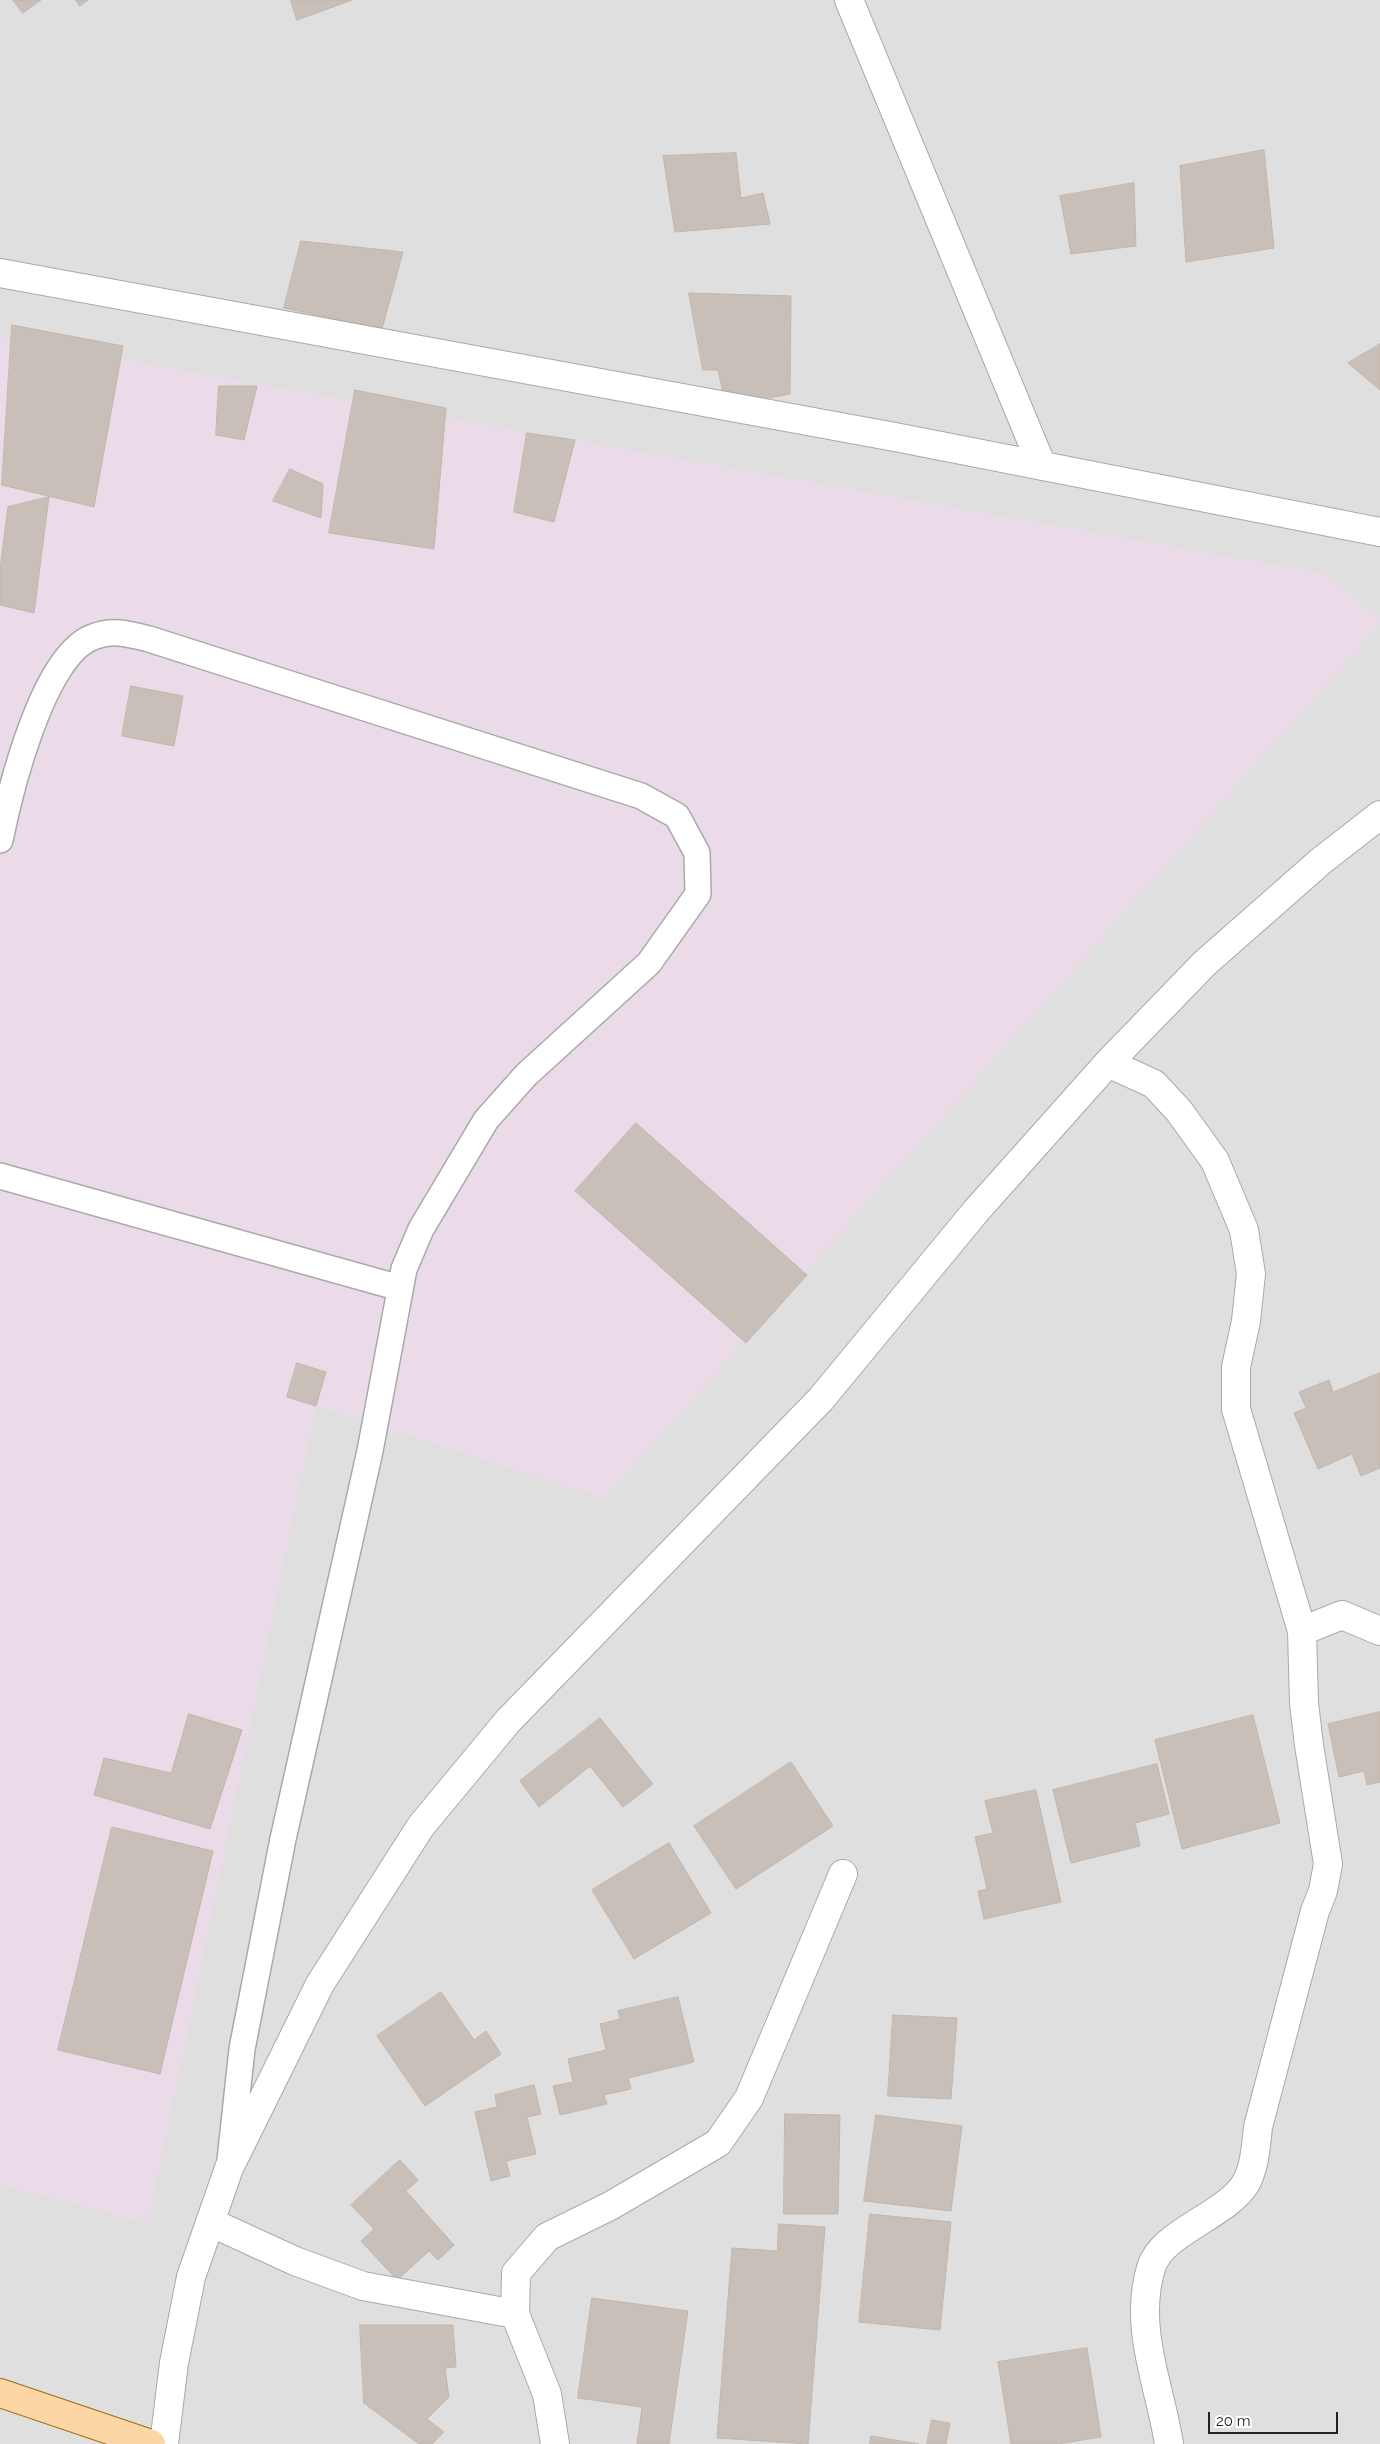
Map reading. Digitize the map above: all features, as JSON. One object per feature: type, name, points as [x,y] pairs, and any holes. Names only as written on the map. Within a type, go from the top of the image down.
[{"type":"main road","points":[[0,2393],[151,2444]]},
{"type":"street","points":[[849,0],[1042,466]]},
{"type":"street","points":[[0,273],[1042,466],[1380,532]]},
{"type":"street","points":[[164,2444],[174,2362],[191,2277],[229,2168],[320,1984],[421,1826],[508,1722],[821,1399],[976,1211],[1108,1063],[1205,963],[1321,861],[1380,815]]},
{"type":"street","points":[[1108,1063],[1154,1084],[1179,1111],[1215,1162],[1244,1230],[1251,1274],[1246,1321],[1236,1367],[1236,1409],[1302,1631],[1304,1703],[1328,1864],[1323,1892],[1315,1911],[1258,2127],[1254,2159],[1246,2182],[1231,2199],[1166,2245],[1151,2266],[1147,2287],[1145,2325],[1152,2372],[1169,2444]]},
{"type":"street","points":[[1302,1631],[1342,1616],[1380,1631]]},
{"type":"street","points":[[555,2444],[547,2394],[515,2314],[516,2273],[547,2237],[610,2206],[718,2143],[749,2098],[843,1874]]},
{"type":"street","points":[[210,2222],[295,2261],[363,2286],[515,2314]]},
{"type":"lane","points":[[0,840],[8,798],[28,732],[68,654],[92,637],[117,631],[149,639],[641,796],[677,816],[697,853],[698,894],[649,963],[526,1075],[486,1120],[421,1229],[404,1269],[370,1451],[282,1839],[242,2049],[229,2168]]},
{"type":"lane","points":[[0,1176],[400,1288]]},
{"type":"shaded area","points":[[0,0],[1380,0],[1380,2444],[0,2444]]},
{"type":"shaded area","points":[[0,338],[1327,574],[1380,620],[1380,624],[605,1498],[316,1406],[148,2223],[0,2185]]},
{"type":"building","points":[[13,0],[41,0],[23,13]]},
{"type":"building","points":[[76,0],[88,0],[80,6]]},
{"type":"building","points":[[291,0],[352,0],[297,20]]},
{"type":"building","points":[[1264,150],[1274,248],[1186,262],[1180,166]]},
{"type":"building","points":[[736,153],[741,198],[763,193],[770,224],[675,232],[663,156]]},
{"type":"building","points":[[1134,183],[1136,246],[1071,254],[1060,196]]},
{"type":"building","points":[[301,241],[403,252],[382,329],[284,308]]},
{"type":"building","points":[[689,293],[791,296],[790,394],[726,406],[718,370],[703,370]]},
{"type":"building","points":[[12,325],[123,346],[94,507],[2,485]]},
{"type":"building","points":[[1380,344],[1380,390],[1348,363]]},
{"type":"building","points":[[219,386],[257,386],[244,440],[216,435]]},
{"type":"building","points":[[355,390],[446,408],[434,549],[329,533]]},
{"type":"building","points":[[527,433],[575,440],[554,522],[514,512]]},
{"type":"building","points":[[290,469],[323,484],[321,518],[273,501]]},
{"type":"building","points":[[49,497],[34,613],[0,605],[0,569],[8,507]]},
{"type":"building","points":[[131,686],[183,696],[174,746],[122,736]]},
{"type":"building","points":[[636,1123],[807,1275],[746,1343],[575,1191]]},
{"type":"building","points":[[297,1363],[326,1372],[316,1406],[287,1397]]},
{"type":"building","points":[[1380,1373],[1380,1468],[1361,1476],[1352,1454],[1318,1469],[1294,1413],[1306,1408],[1299,1392],[1329,1380],[1333,1392]]},
{"type":"building","points":[[1380,1712],[1380,1782],[1367,1785],[1364,1771],[1339,1777],[1328,1724]]},
{"type":"building","points":[[189,1714],[242,1730],[210,1829],[94,1795],[104,1758],[171,1773]]},
{"type":"building","points":[[1253,1715],[1280,1823],[1182,1849],[1155,1740]]},
{"type":"building","points":[[600,1718],[653,1784],[623,1807],[590,1766],[539,1807],[520,1781]]},
{"type":"building","points":[[791,1762],[833,1826],[736,1889],[694,1826]]},
{"type":"building","points":[[1157,1764],[1169,1814],[1135,1823],[1140,1846],[1071,1863],[1053,1790]]},
{"type":"building","points":[[1036,1790],[1061,1902],[984,1919],[978,1891],[987,1889],[975,1837],[993,1833],[985,1801]]},
{"type":"building","points":[[112,1827],[213,1851],[160,2074],[58,2050]]},
{"type":"building","points":[[669,1843],[711,1913],[634,1959],[592,1890]]},
{"type":"building","points":[[441,1992],[474,2040],[486,2031],[501,2054],[425,2106],[377,2036]]},
{"type":"building","points":[[678,1997],[694,2062],[628,2078],[631,2089],[604,2095],[607,2104],[560,2115],[553,2086],[573,2082],[568,2059],[606,2050],[600,2024],[620,2019],[618,2011]]},
{"type":"building","points":[[893,2015],[957,2018],[951,2099],[888,2096]]},
{"type":"building","points":[[534,2085],[541,2114],[527,2117],[536,2154],[506,2161],[510,2176],[491,2181],[475,2112],[497,2107],[495,2095]]},
{"type":"building","points":[[785,2114],[840,2115],[838,2214],[784,2214]]},
{"type":"building","points":[[876,2115],[962,2126],[951,2211],[864,2201]]},
{"type":"building","points":[[400,2160],[418,2180],[406,2191],[454,2245],[438,2260],[429,2251],[397,2280],[361,2241],[374,2229],[351,2205]]},
{"type":"building","points":[[870,2214],[951,2222],[940,2330],[859,2322]]},
{"type":"building","points":[[779,2224],[825,2227],[808,2444],[717,2438],[732,2248],[777,2251]]},
{"type":"building","points":[[592,2298],[688,2311],[669,2444],[637,2444],[642,2407],[578,2398]]},
{"type":"building","points":[[360,2325],[453,2325],[456,2367],[445,2368],[449,2397],[427,2419],[444,2432],[432,2444],[419,2444],[364,2403]]},
{"type":"building","points":[[1087,2348],[1101,2437],[1058,2444],[1011,2444],[998,2362]]},
{"type":"building","points":[[932,2420],[950,2423],[946,2444],[927,2444]]},
{"type":"building","points":[[871,2436],[919,2444],[870,2444]]}]
